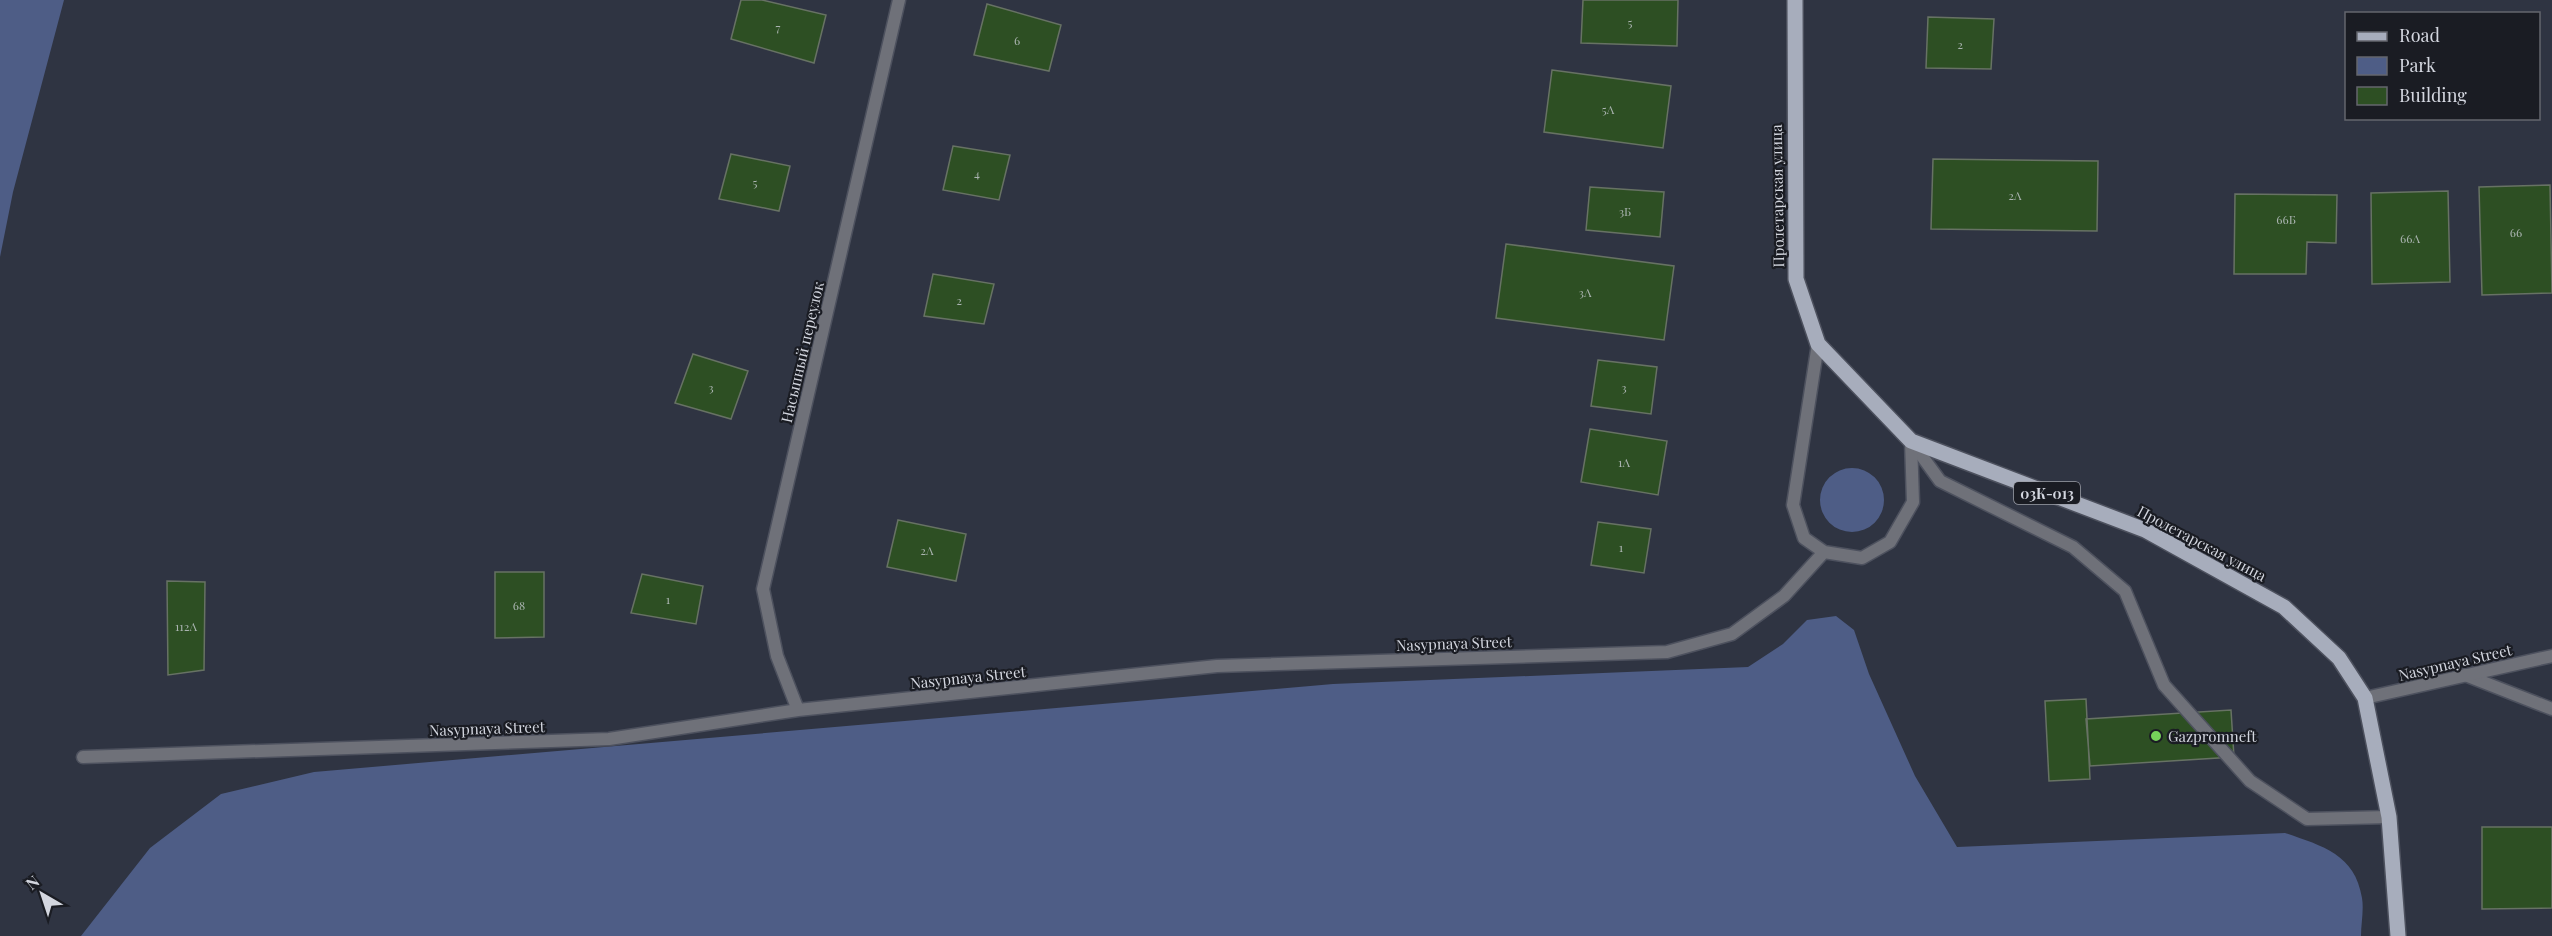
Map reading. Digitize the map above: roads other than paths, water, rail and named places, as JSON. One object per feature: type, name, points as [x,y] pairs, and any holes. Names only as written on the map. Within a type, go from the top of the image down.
[{"type":"main road","name":"Пролетарская улица","points":[[1795,0],[1796,279],[1818,344],[1911,441],[2145,530],[2284,607],[2339,658],[2365,698],[2389,817],[2398,936]]},
{"type":"street","name":"Насыпный переулок","points":[[798,710],[777,656],[764,589],[899,0]]},
{"type":"street","points":[[1818,344],[1793,505],[1804,538],[1824,552],[1862,558],[1890,542],[1913,502],[1911,441]]},
{"type":"street","points":[[1911,441],[1940,481],[2073,546],[2125,591],[2164,685],[2250,781],[2307,819],[2389,817]]},
{"type":"street","name":"Nasypnaya Street","points":[[83,758],[609,739],[798,710],[1217,666],[1667,652],[1732,634],[1784,596],[1824,552]]},
{"type":"street","name":"Nasypnaya Street","points":[[2365,698],[2552,656]]},
{"type":"street","points":[[2465,675],[2552,709]]},
{"type":"place","name":"Gazpromneft","points":[[2156,736]]}]
